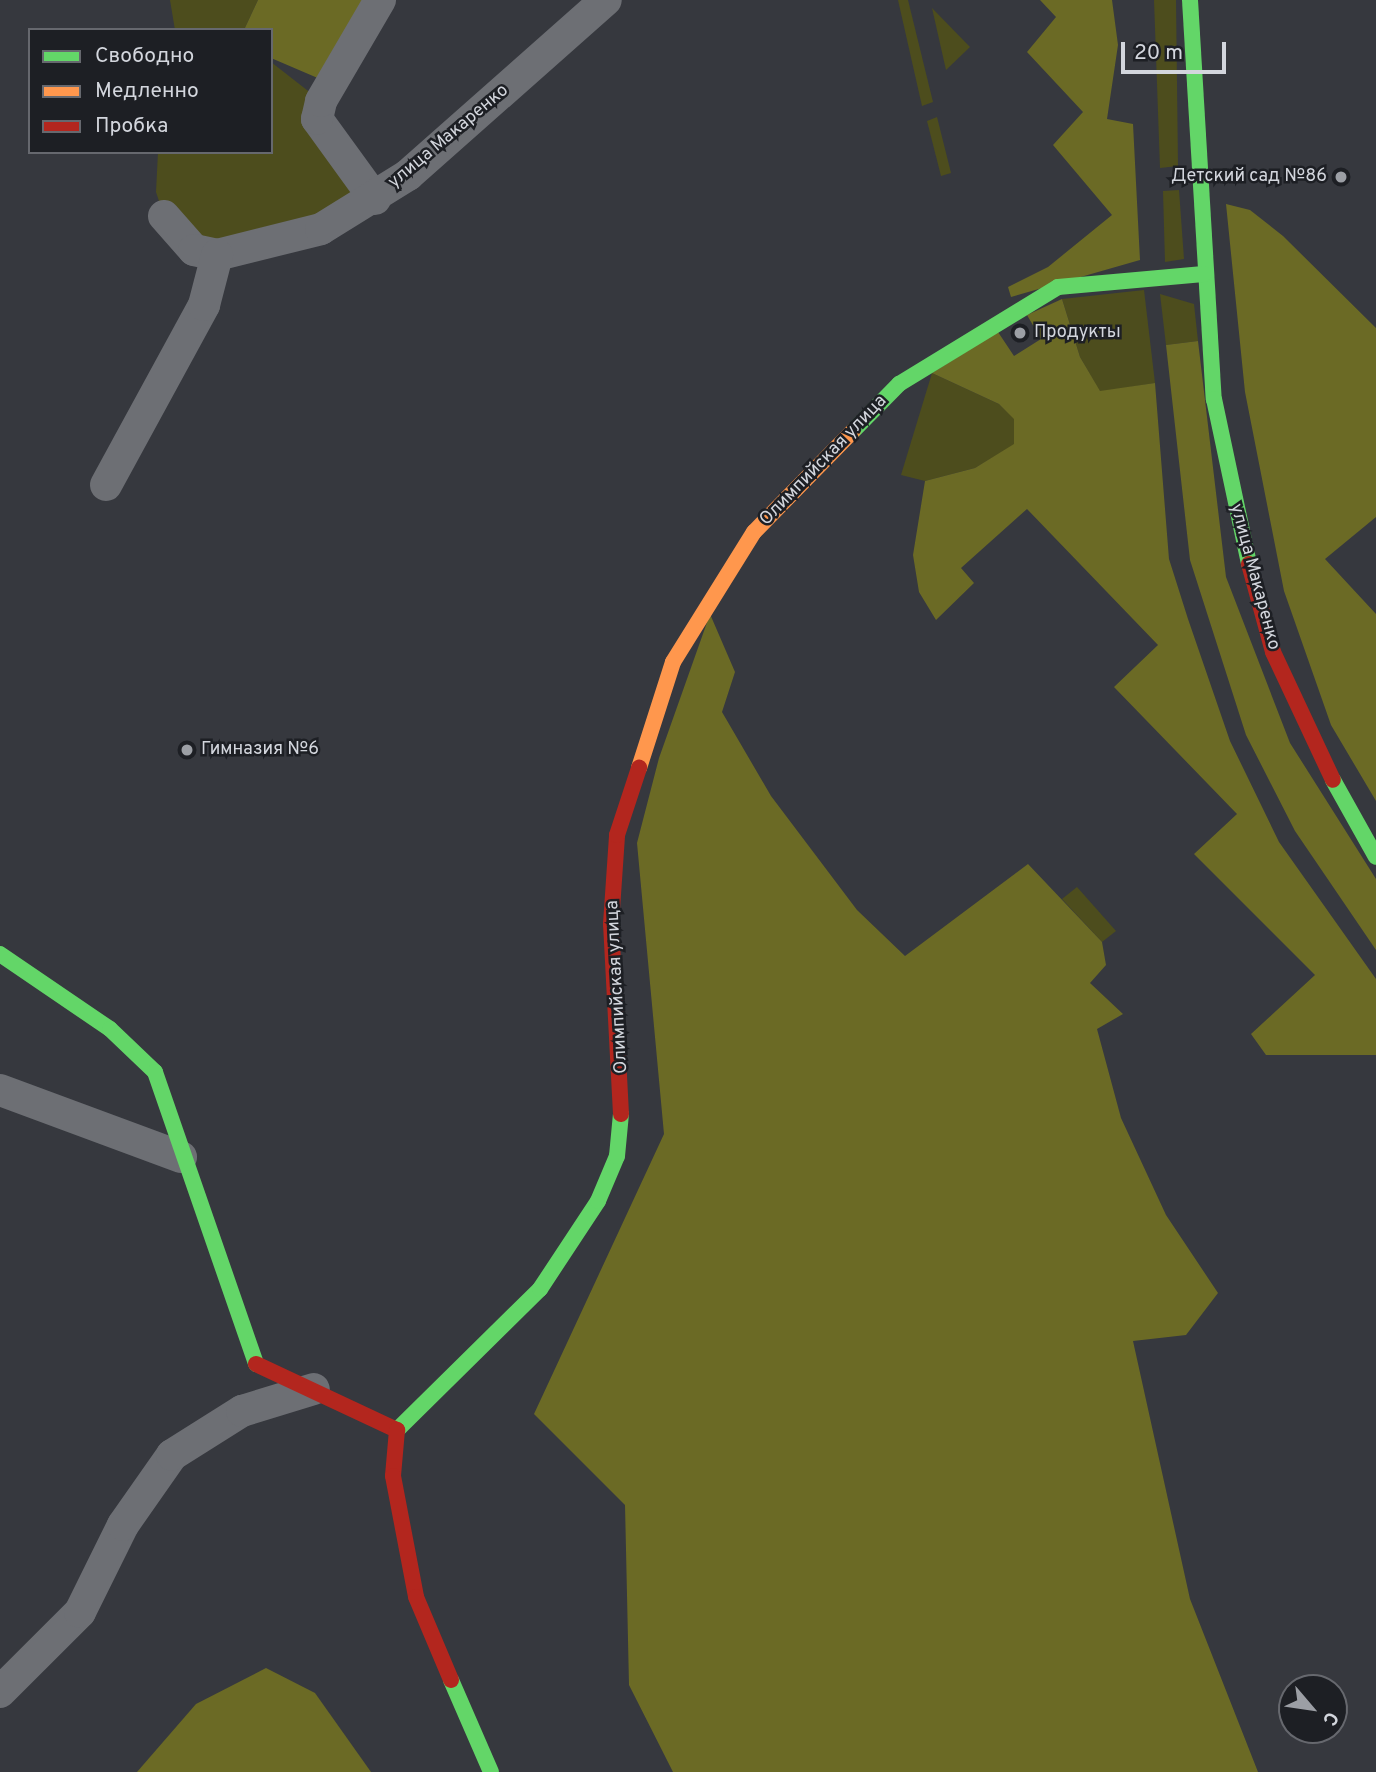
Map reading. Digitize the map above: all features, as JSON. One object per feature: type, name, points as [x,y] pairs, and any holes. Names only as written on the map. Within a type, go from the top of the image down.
[{"type":"street","points":[[375,199],[317,119],[321,101],[380,0]]},
{"type":"street","name":"улица Макаренко","points":[[217,255],[321,229],[375,199],[606,0]]},
{"type":"street","name":"улица Макаренко","points":[[1190,0],[1203,274],[1216,412],[1273,652],[1308,735],[1376,857]]},
{"type":"street","points":[[106,485],[204,305],[217,255],[194,250],[164,216]]},
{"type":"street","name":"Олимпийская улица","points":[[397,1430],[540,1289],[598,1201],[617,1156],[623,1089],[611,924],[617,835],[673,662],[754,533],[898,384],[1058,287],[1104,278],[1203,274]]},
{"type":"street","points":[[0,954],[145,1058],[181,1157],[246,1354],[262,1369],[314,1389],[397,1430],[393,1476],[416,1597],[491,1772]]},
{"type":"street","points":[[0,1090],[181,1157]]},
{"type":"street","points":[[0,1692],[80,1612],[123,1525],[172,1455],[242,1411],[314,1389]]},
{"type":"shaded area","points":[[170,0],[258,0],[245,28],[175,28]]},
{"type":"shaded area","points":[[258,0],[380,0],[334,85],[273,59],[273,28],[245,28]]},
{"type":"shaded area","points":[[898,0],[908,0],[933,102],[922,106]]},
{"type":"shaded area","points":[[1040,0],[1112,0],[1118,45],[1107,119],[1133,124],[1140,260],[1011,297],[1008,287],[1048,267],[1112,215],[1053,145],[1083,112],[1027,52],[1056,17]]},
{"type":"shaded area","points":[[1154,0],[1176,0],[1178,166],[1160,168]]},
{"type":"shaded area","points":[[932,8],[970,47],[946,70]]},
{"type":"shaded area","points":[[273,64],[321,101],[375,199],[217,255],[164,216],[156,192],[158,154],[273,154]]},
{"type":"shaded area","points":[[937,117],[951,173],[941,176],[927,121]]},
{"type":"shaded area","points":[[1179,190],[1184,259],[1165,262],[1163,191]]},
{"type":"shaded area","points":[[1226,204],[1250,210],[1283,236],[1376,328],[1376,517],[1325,559],[1376,614],[1376,801],[1331,725],[1284,591],[1245,392]]},
{"type":"shaded area","points":[[1144,290],[1155,383],[1100,392],[1080,357],[1062,299]]},
{"type":"shaded area","points":[[1160,294],[1194,304],[1198,341],[1166,345]]},
{"type":"shaded area","points":[[1062,299],[1080,357],[1100,391],[1155,383],[1169,559],[1188,619],[1230,741],[1279,842],[1376,979],[1376,1055],[1266,1055],[1251,1034],[1315,975],[1194,854],[1237,814],[1114,687],[1158,645],[1027,509],[961,568],[974,583],[936,620],[919,592],[913,555],[925,481],[975,468],[1014,444],[1014,419],[999,404],[932,373],[998,332],[1014,356],[1041,339],[1027,315]]},
{"type":"shaded area","points":[[1198,341],[1226,577],[1290,743],[1376,879],[1376,950],[1295,831],[1246,735],[1190,560],[1166,345]]},
{"type":"shaded area","points":[[932,373],[999,404],[1015,419],[1014,445],[975,468],[925,481],[901,475]]},
{"type":"shaded area","points":[[710,614],[735,672],[722,712],[771,796],[857,910],[905,956],[1028,864],[1102,942],[1106,965],[1090,983],[1123,1014],[1097,1029],[1121,1118],[1166,1215],[1218,1293],[1186,1335],[1133,1341],[1190,1599],[1258,1772],[673,1772],[629,1685],[625,1505],[534,1414],[664,1134],[637,843],[659,758]]},
{"type":"shaded area","points":[[1077,887],[1116,931],[1102,942],[1062,899]]},
{"type":"shaded area","points":[[266,1668],[315,1693],[371,1772],[137,1772],[196,1704]]},
{"type":"traffic: fast","points":[[1190,0],[1214,399],[1249,564]]},
{"type":"traffic: fast","points":[[853,431],[899,384],[1058,287],[1203,274]]},
{"type":"traffic: fast","points":[[1333,780],[1376,857]]},
{"type":"traffic: fast","points":[[0,954],[110,1029],[155,1072],[256,1364]]},
{"type":"traffic: fast","points":[[397,1430],[540,1289],[598,1201],[617,1156],[621,1114]]},
{"type":"traffic: fast","points":[[451,1680],[491,1772]]},
{"type":"traffic: slow","points":[[639,768],[673,662],[754,532],[853,431]]},
{"type":"traffic: jam","points":[[1249,564],[1273,652],[1333,780]]},
{"type":"traffic: jam","points":[[621,1114],[611,924],[617,835],[639,768]]},
{"type":"traffic: jam","points":[[256,1364],[397,1430],[393,1476],[416,1597],[451,1680]]},
{"type":"place","name":"Детский сад №86","points":[[1341,177]]},
{"type":"place","name":"Продукты","points":[[1020,333]]},
{"type":"place","name":"Гимназия №6","points":[[187,750]]}]
